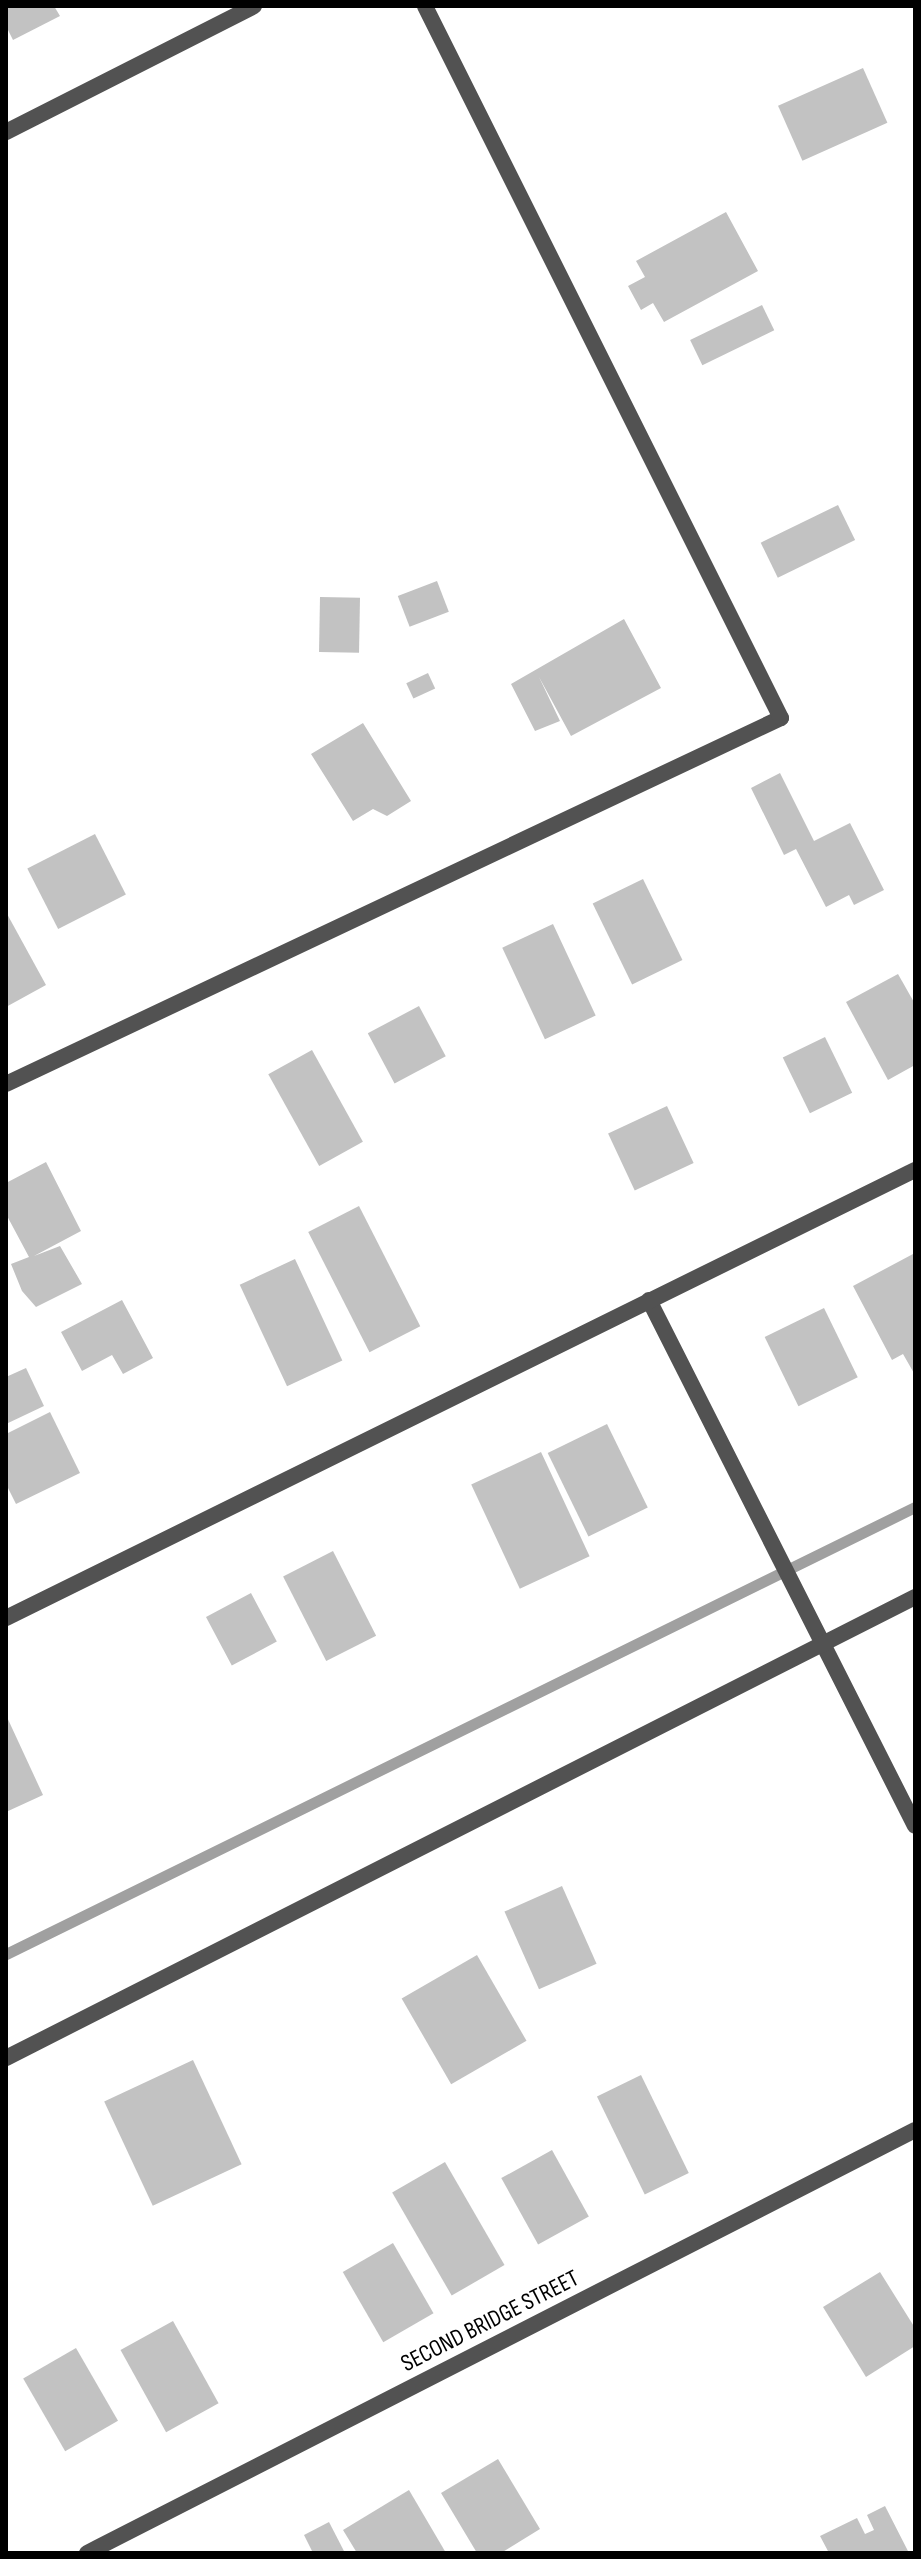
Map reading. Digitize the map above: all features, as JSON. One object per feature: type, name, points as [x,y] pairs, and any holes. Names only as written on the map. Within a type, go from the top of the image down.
[{"type":"street","points":[[6,132],[254,6]]},
{"type":"street","points":[[6,1084],[781,718],[425,6]]},
{"type":"street","points":[[6,1618],[915,1170]]},
{"type":"street","points":[[649,1300],[915,1826]]},
{"type":"street","points":[[6,2058],[915,1597]]},
{"type":"street","name":"SECOND BRIDGE STREET","points":[[87,2553],[915,2130]]},
{"type":"building","points":[[6,6],[54,6],[60,16],[13,40],[6,26]]},
{"type":"building","points":[[863,68],[887,123],[802,161],[778,106]]},
{"type":"building","points":[[726,212],[758,271],[664,322],[653,303],[641,310],[628,286],[645,277],[636,261]]},
{"type":"building","points":[[762,305],[774,330],[702,365],[690,340]]},
{"type":"building","points":[[838,505],[855,540],[778,578],[761,543]]},
{"type":"building","points":[[437,581],[449,612],[410,627],[398,596]]},
{"type":"building","points":[[320,597],[360,598],[359,653],[319,652]]},
{"type":"building","points":[[624,619],[661,688],[571,736],[539,677],[560,721],[535,731],[511,684]]},
{"type":"building","points":[[428,673],[435,688],[413,699],[406,683]]},
{"type":"building","points":[[363,723],[411,801],[387,816],[373,809],[353,821],[311,754]]},
{"type":"building","points":[[780,773],[814,841],[850,823],[884,890],[854,905],[849,895],[826,907],[796,849],[784,855],[751,788]]},
{"type":"building","points":[[95,834],[126,895],[58,929],[27,869]]},
{"type":"building","points":[[643,879],[682,960],[632,984],[593,904]]},
{"type":"building","points":[[6,912],[46,985],[6,1007]]},
{"type":"building","points":[[553,924],[596,1016],[545,1039],[502,948]]},
{"type":"building","points":[[898,974],[915,1004],[915,1065],[888,1080],[846,1002]]},
{"type":"building","points":[[419,1006],[446,1056],[395,1084],[368,1033]]},
{"type":"building","points":[[825,1037],[852,1093],[810,1113],[783,1058]]},
{"type":"building","points":[[312,1050],[363,1142],[319,1166],[268,1074]]},
{"type":"building","points":[[667,1106],[694,1163],[635,1191],[608,1133]]},
{"type":"building","points":[[46,1162],[81,1231],[34,1256],[60,1246],[82,1284],[36,1307],[22,1291],[11,1264],[29,1257],[6,1214],[6,1183]]},
{"type":"building","points":[[359,1206],[420,1326],[370,1352],[308,1232]]},
{"type":"building","points":[[913,1254],[915,1375],[903,1354],[892,1360],[853,1286]]},
{"type":"building","points":[[295,1259],[342,1361],[287,1386],[240,1285]]},
{"type":"building","points":[[122,1300],[153,1358],[123,1374],[112,1355],[82,1371],[61,1332]]},
{"type":"building","points":[[824,1308],[858,1377],[798,1406],[765,1337]]},
{"type":"building","points":[[26,1368],[44,1406],[6,1424],[6,1377]]},
{"type":"building","points":[[50,1412],[80,1473],[16,1504],[6,1484],[6,1434]]},
{"type":"building","points":[[607,1424],[648,1508],[588,1537],[548,1453]]},
{"type":"building","points":[[541,1452],[590,1556],[520,1589],[471,1485]]},
{"type":"building","points":[[333,1551],[376,1636],[326,1661],[283,1576]]},
{"type":"building","points":[[251,1593],[277,1642],[232,1666],[206,1617]]},
{"type":"building","points":[[6,1715],[43,1795],[6,1812]]},
{"type":"building","points":[[562,1886],[597,1964],[539,1989],[504,1912]]},
{"type":"building","points":[[477,1955],[526,2041],[451,2084],[402,1998]]},
{"type":"building","points":[[193,2060],[242,2164],[153,2206],[104,2101]]},
{"type":"building","points":[[641,2075],[689,2173],[645,2194],[597,2096]]},
{"type":"building","points":[[552,2150],[589,2216],[538,2245],[501,2178]]},
{"type":"building","points":[[445,2162],[504,2265],[452,2296],[392,2192]]},
{"type":"building","points":[[393,2243],[433,2313],[383,2342],[343,2272]]},
{"type":"building","points":[[880,2272],[915,2328],[915,2346],[866,2377],[823,2307]]},
{"type":"building","points":[[173,2321],[219,2403],[166,2432],[121,2350]]},
{"type":"building","points":[[76,2348],[118,2421],[65,2451],[23,2378]]},
{"type":"building","points":[[498,2459],[540,2529],[501,2553],[477,2553],[441,2493]]},
{"type":"building","points":[[409,2490],[446,2553],[357,2553],[343,2530]]},
{"type":"building","points":[[885,2506],[909,2553],[829,2553],[820,2536],[857,2518],[865,2534],[874,2530],[867,2515]]},
{"type":"building","points":[[329,2522],[345,2553],[313,2553],[304,2535]]},
{"type":"waterway","points":[[6,1954],[915,1507]]}]
